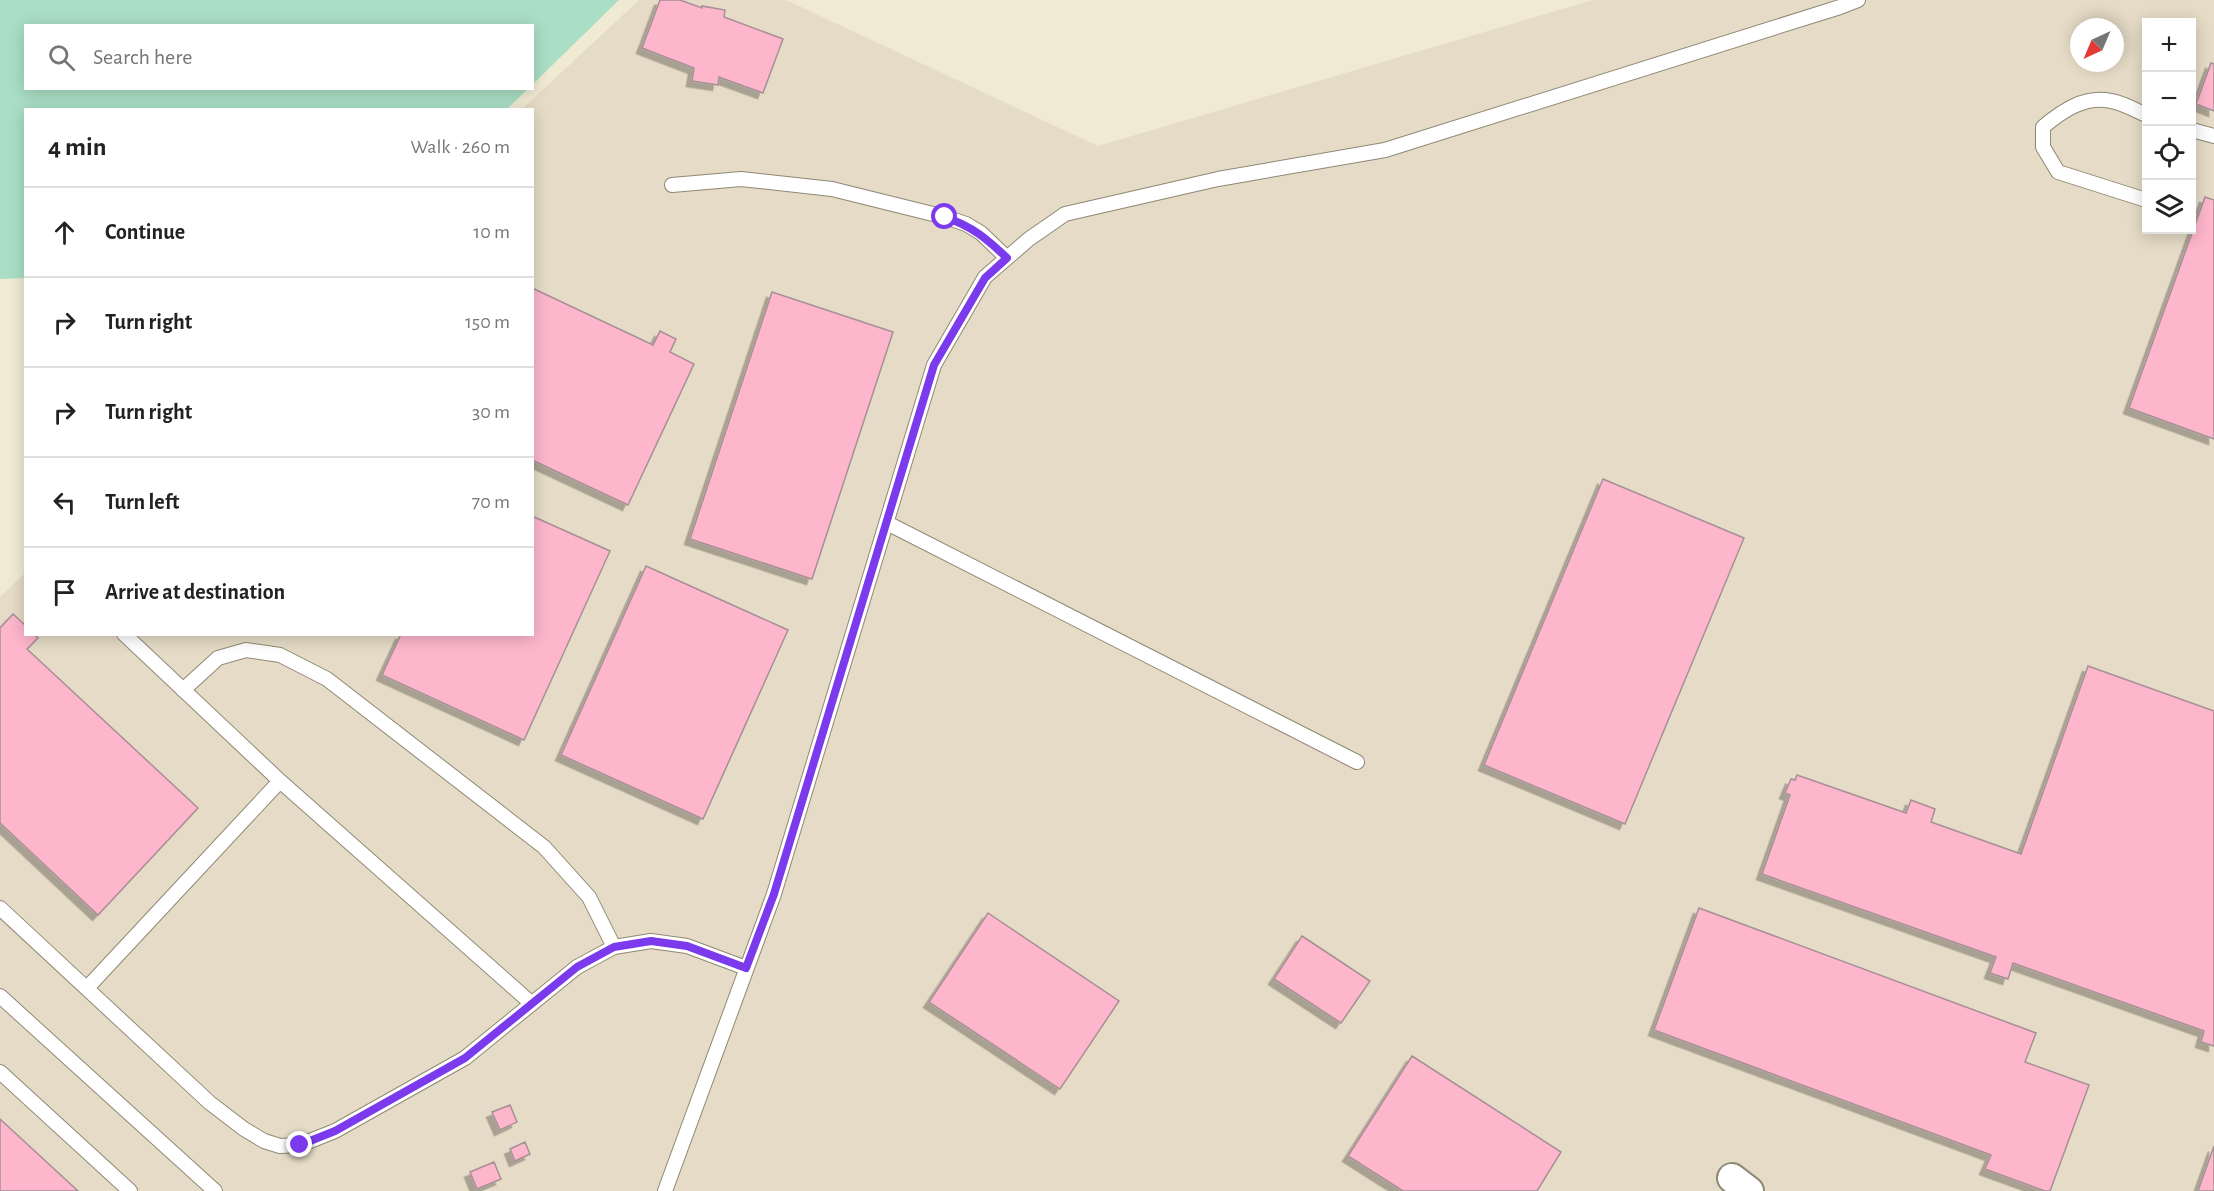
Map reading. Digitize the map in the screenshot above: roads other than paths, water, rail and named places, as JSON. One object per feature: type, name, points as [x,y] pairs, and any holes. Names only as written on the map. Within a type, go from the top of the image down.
[{"type":"lane","points":[[665,1191],[774,894],[934,365],[985,278],[1029,239],[1065,214],[1218,179],[1385,150],[1840,8],[1858,0]]},
{"type":"lane","points":[[2142,113],[2110,100],[2081,102],[2057,115],[2043,127],[2043,147],[2058,172],[2142,199]]},
{"type":"lane","points":[[2196,131],[2214,136]]},
{"type":"lane","points":[[672,185],[741,179],[832,189],[966,224],[981,233],[1007,258]]},
{"type":"lane","points":[[886,523],[1357,762]]},
{"type":"lane","points":[[126,636],[280,781],[531,1003]]},
{"type":"lane","points":[[183,690],[218,658],[246,650],[280,655],[327,679],[544,847],[589,897],[614,947]]},
{"type":"lane","points":[[87,988],[280,781]]},
{"type":"lane","points":[[0,908],[210,1103],[244,1130],[264,1141],[280,1146],[300,1145],[335,1131],[465,1058],[577,967],[614,947],[651,941],[687,946],[746,968]]},
{"type":"lane","points":[[0,996],[215,1191]]},
{"type":"lane","points":[[0,1072],[129,1191]]}]
